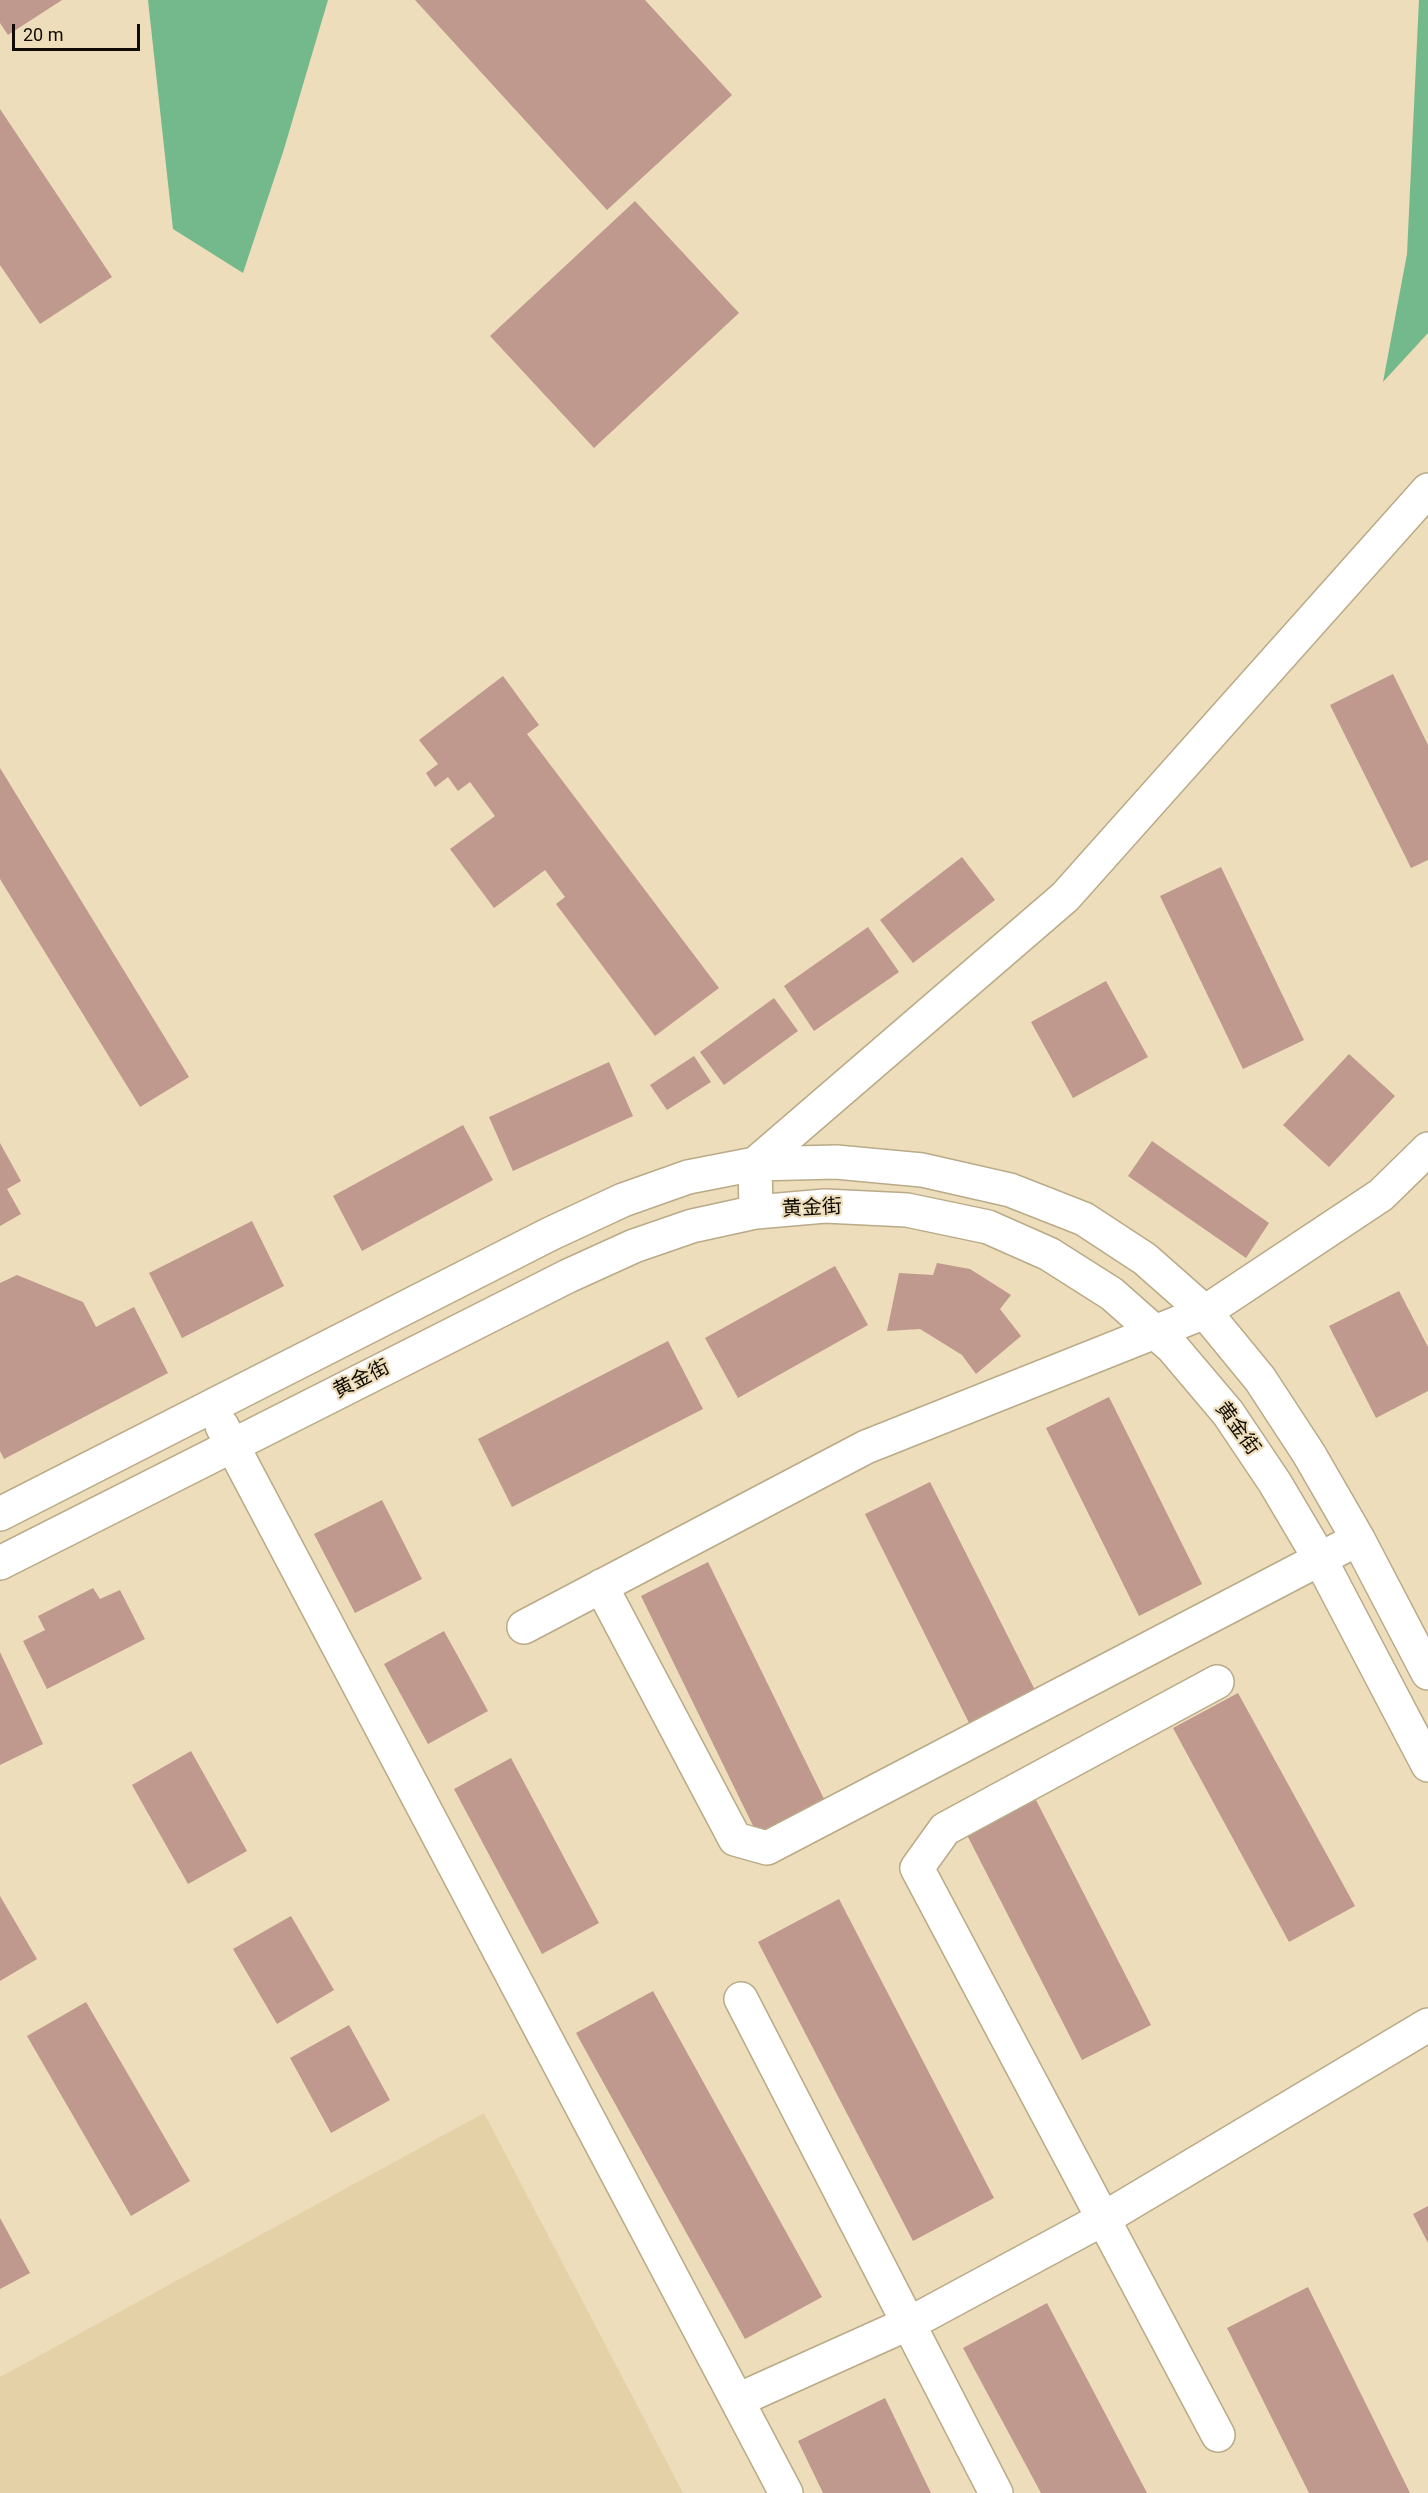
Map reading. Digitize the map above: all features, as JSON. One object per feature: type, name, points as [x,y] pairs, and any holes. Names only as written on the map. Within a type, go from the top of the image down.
[{"type":"street","points":[[755,1164],[1065,897],[1428,490]]},
{"type":"street","points":[[524,1627],[866,1447],[1205,1312],[1381,1196],[1428,1149]]},
{"type":"street","points":[[0,1514],[550,1234],[623,1200],[688,1176],[755,1164],[836,1162],[922,1170],[1010,1190],[1084,1219],[1144,1259],[1205,1312],[1260,1379],[1310,1454],[1358,1539],[1428,1673]]},
{"type":"street","points":[[755,1164],[756,1212]]},
{"type":"street","name":"黄金街","points":[[0,1563],[568,1276],[634,1245],[692,1226],[756,1212],[825,1206],[907,1210],[988,1227],[1048,1254],[1112,1294],[1173,1348],[1228,1413],[1275,1483],[1320,1559],[1428,1766]]},
{"type":"street","points":[[212,1406],[786,2493]]},
{"type":"street","points":[[602,1586],[735,1839],[767,1848],[1358,1539]]},
{"type":"street","points":[[1217,1682],[945,1829],[917,1868],[1218,2435]]},
{"type":"street","points":[[741,1999],[996,2493]]},
{"type":"street","points":[[738,2400],[908,2324],[1103,2219],[1428,2025]]},
{"type":"shaded area","points":[[484,2113],[683,2493],[0,2493],[0,2377]]},
{"type":"green space","points":[[148,0],[328,0],[284,149],[243,273],[173,229]]},
{"type":"green space","points":[[1419,0],[1428,0],[1428,333],[1383,382],[1407,254]]},
{"type":"building","points":[[0,0],[62,0],[8,35],[0,23]]},
{"type":"building","points":[[415,0],[645,0],[732,95],[607,210]]},
{"type":"building","points":[[0,109],[112,277],[40,324],[0,265]]},
{"type":"building","points":[[635,201],[739,313],[594,448],[490,336]]},
{"type":"building","points":[[1393,674],[1428,745],[1428,860],[1411,868],[1330,705]]},
{"type":"building","points":[[503,676],[539,725],[527,734],[719,988],[655,1036],[556,904],[565,897],[545,870],[494,908],[450,849],[495,816],[470,782],[458,791],[448,777],[435,787],[426,773],[438,764],[419,740]]},
{"type":"building","points":[[0,768],[189,1077],[140,1107],[0,879]]},
{"type":"building","points":[[962,857],[995,900],[913,963],[880,920]]},
{"type":"building","points":[[1221,867],[1304,1040],[1243,1069],[1160,896]]},
{"type":"building","points":[[868,927],[899,972],[814,1031],[784,986]]},
{"type":"building","points":[[1106,981],[1148,1057],[1073,1098],[1031,1022]]},
{"type":"building","points":[[774,998],[798,1031],[724,1085],[700,1052]]},
{"type":"building","points":[[1349,1054],[1395,1096],[1329,1167],[1283,1125]]},
{"type":"building","points":[[694,1056],[711,1082],[667,1110],[650,1085]]},
{"type":"building","points":[[609,1062],[633,1116],[513,1171],[489,1117]]},
{"type":"building","points":[[463,1125],[493,1180],[362,1251],[333,1196]]},
{"type":"building","points":[[1152,1141],[1269,1223],[1246,1258],[1128,1176]]},
{"type":"building","points":[[0,1143],[21,1181],[7,1189],[21,1214],[0,1226]]},
{"type":"building","points":[[252,1221],[284,1286],[182,1338],[149,1273]]},
{"type":"building","points":[[937,1263],[970,1269],[1011,1295],[1000,1309],[1021,1336],[976,1374],[962,1355],[920,1329],[887,1331],[899,1273],[933,1275]]},
{"type":"building","points":[[835,1266],[868,1325],[738,1398],[705,1338]]},
{"type":"building","points":[[17,1275],[83,1302],[96,1327],[134,1307],[168,1373],[4,1459],[0,1451],[0,1283]]},
{"type":"building","points":[[1399,1291],[1428,1347],[1428,1391],[1376,1418],[1329,1326]]},
{"type":"building","points":[[668,1341],[703,1409],[512,1507],[478,1439]]},
{"type":"building","points":[[1109,1397],[1202,1584],[1139,1616],[1046,1428]]},
{"type":"building","points":[[930,1482],[1040,1700],[974,1733],[865,1514]]},
{"type":"building","points":[[382,1500],[422,1579],[355,1613],[314,1534]]},
{"type":"building","points":[[708,1562],[826,1803],[758,1836],[641,1596]]},
{"type":"building","points":[[93,1588],[100,1599],[120,1590],[145,1639],[47,1689],[23,1641],[45,1630],[38,1616]]},
{"type":"building","points":[[444,1631],[488,1711],[428,1744],[384,1664]]},
{"type":"building","points":[[0,1652],[43,1744],[0,1765]]},
{"type":"building","points":[[1238,1693],[1355,1906],[1289,1942],[1173,1728]]},
{"type":"building","points":[[191,1751],[247,1851],[188,1884],[132,1785]]},
{"type":"building","points":[[511,1758],[599,1923],[542,1954],[454,1789]]},
{"type":"building","points":[[1036,1800],[1151,2025],[1082,2060],[967,1835]]},
{"type":"building","points":[[0,1896],[37,1959],[0,1981]]},
{"type":"building","points":[[839,1899],[994,2198],[913,2241],[758,1942]]},
{"type":"building","points":[[291,1916],[334,1990],[277,2024],[233,1949]]},
{"type":"building","points":[[653,1991],[822,2297],[745,2339],[576,2033]]},
{"type":"building","points":[[86,2002],[190,2181],[131,2216],[27,2036]]},
{"type":"building","points":[[349,2025],[390,2100],[331,2133],[290,2058]]},
{"type":"building","points":[[1428,2206],[1428,2243],[1413,2214]]},
{"type":"building","points":[[0,2218],[30,2273],[0,2289]]},
{"type":"building","points":[[1308,2287],[1410,2493],[1309,2493],[1227,2328]]},
{"type":"building","points":[[1047,2303],[1147,2493],[1041,2493],[963,2348]]},
{"type":"building","points":[[885,2398],[931,2493],[823,2493],[798,2441]]}]
